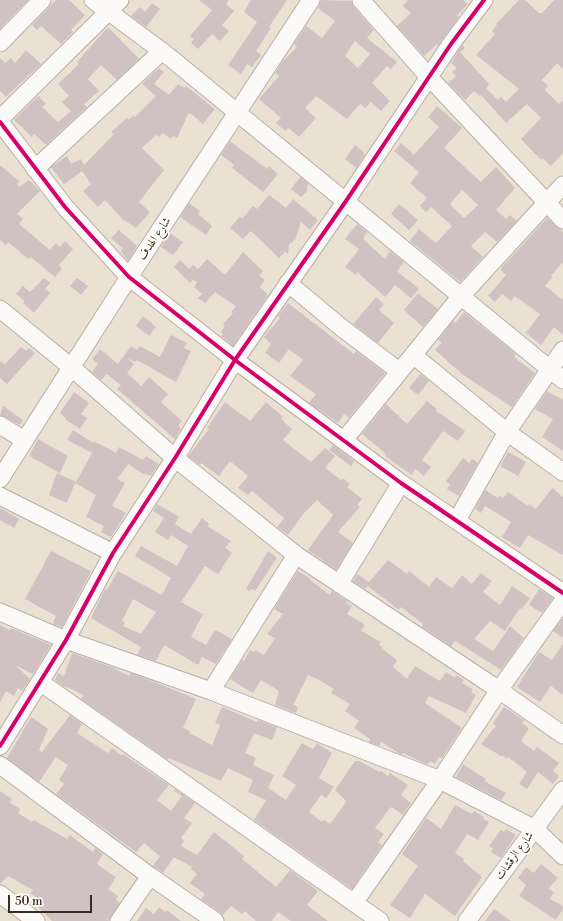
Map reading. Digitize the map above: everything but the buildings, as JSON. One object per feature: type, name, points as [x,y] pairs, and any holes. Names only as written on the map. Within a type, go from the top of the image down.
[{"type":"street","points":[[0,43],[42,0]]},
{"type":"street","points":[[93,0],[115,6],[162,51],[563,380]]},
{"type":"street","name":"شارع الهدف","points":[[0,479],[129,277],[238,114],[311,0]]},
{"type":"street","points":[[361,0],[429,77],[563,220]]},
{"type":"street","points":[[0,746],[66,640],[113,553],[175,458],[235,360],[346,201],[451,44],[484,0]]},
{"type":"street","points":[[115,6],[0,120],[34,169],[65,207],[129,277],[235,360],[401,484],[457,520],[563,593]]},
{"type":"street","points":[[34,169],[162,51]]},
{"type":"street","points":[[344,440],[461,296],[563,185]]},
{"type":"street","points":[[288,283],[342,328],[399,371]]},
{"type":"street","points":[[0,309],[71,367],[175,458],[296,555],[499,690],[563,735]]},
{"type":"street","points":[[457,520],[507,432],[563,350]]},
{"type":"street","points":[[413,355],[507,432],[563,472]]},
{"type":"street","points":[[0,425],[24,440]]},
{"type":"street","points":[[339,584],[401,484]]},
{"type":"street","points":[[0,496],[113,553]]},
{"type":"street","points":[[211,691],[296,555]]},
{"type":"street","points":[[354,903],[440,780],[499,690],[563,601]]},
{"type":"street","points":[[0,612],[66,640],[211,691],[440,780],[535,829],[563,856]]},
{"type":"street","points":[[40,682],[380,921]]},
{"type":"street","points":[[0,765],[150,876],[215,921]]},
{"type":"street","name":"شارع الرقشات","points":[[467,921],[563,790]]},
{"type":"street","points":[[119,921],[150,876]]},
{"type":"street","points":[[0,894],[36,921]]},
{"type":"cycle path","points":[[0,746],[66,640],[113,553],[175,458],[235,360],[346,201],[451,44],[484,0]]},
{"type":"cycle path","points":[[0,122],[65,207],[129,277],[235,360],[401,483],[563,593]]}]
